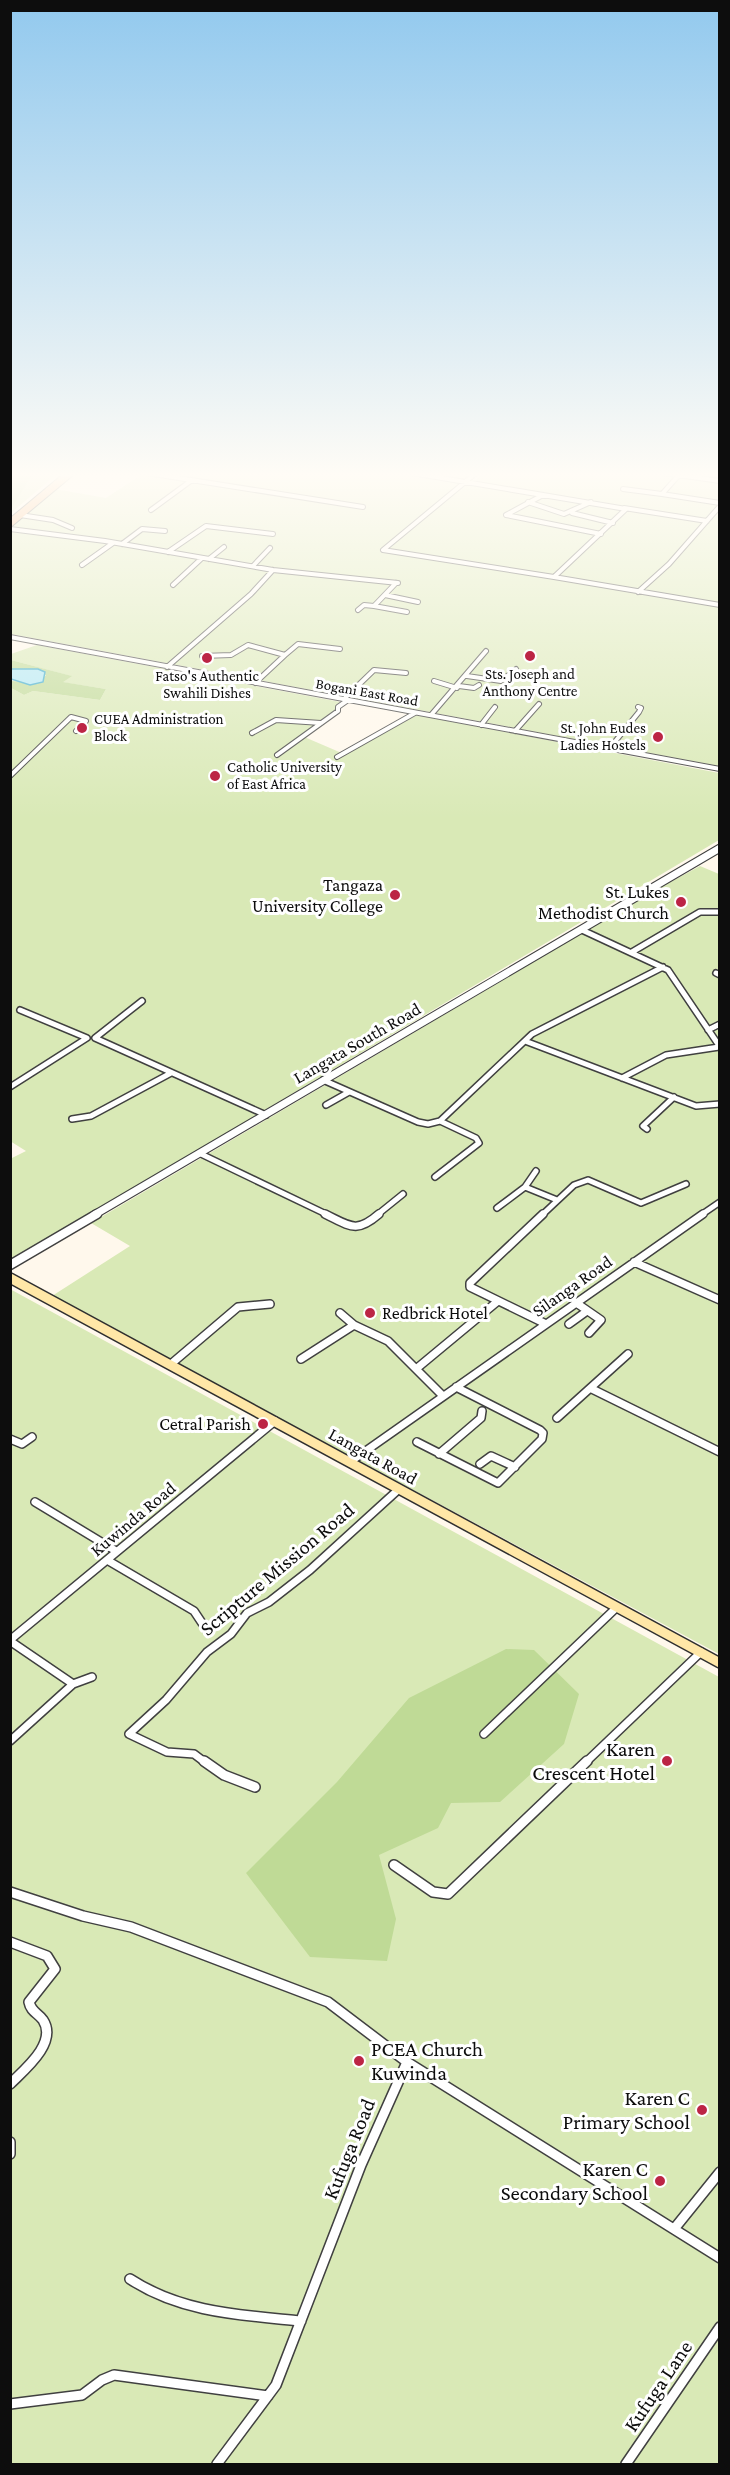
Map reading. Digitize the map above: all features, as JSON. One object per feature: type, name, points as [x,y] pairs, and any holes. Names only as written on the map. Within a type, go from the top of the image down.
[{"type":"main road","name":"Langata Road","points":[[10,1278],[720,1663]]},
{"type":"street","points":[[167,667],[256,588]]},
{"type":"street","points":[[374,606],[392,588]]},
{"type":"street","points":[[616,588],[720,605]]},
{"type":"street","points":[[638,592],[642,588]]},
{"type":"street","points":[[385,595],[418,602]]},
{"type":"street","points":[[358,610],[364,606],[374,606],[407,612]]},
{"type":"street","name":"Bogani East Road","points":[[10,638],[720,769]]},
{"type":"street","points":[[243,640],[248,645],[285,655]]},
{"type":"street","points":[[255,683],[298,644],[340,649]]},
{"type":"street","points":[[202,656],[231,655],[248,645]]},
{"type":"street","points":[[431,716],[458,687],[486,651]]},
{"type":"street","points":[[467,676],[501,681],[516,669]]},
{"type":"street","points":[[277,755],[322,723],[375,670],[406,673]]},
{"type":"street","points":[[434,681],[471,690],[479,685]]},
{"type":"street","points":[[515,731],[539,704]]},
{"type":"street","points":[[481,725],[495,707]]},
{"type":"street","points":[[609,749],[639,712],[641,708],[638,707]]},
{"type":"street","points":[[337,757],[415,713]]},
{"type":"street","points":[[10,776],[71,717],[86,721],[76,731]]},
{"type":"street","points":[[252,733],[266,721],[274,719],[322,723]]},
{"type":"street","name":"Langata South Road","points":[[10,1265],[201,1155],[323,1080],[720,848]]},
{"type":"street","points":[[632,952],[700,912],[720,912]]},
{"type":"street","points":[[582,930],[663,967],[671,974],[719,1047],[666,1055],[622,1078]]},
{"type":"street","points":[[323,1080],[418,1122],[428,1124],[440,1121],[532,1034],[663,967]]},
{"type":"street","points":[[142,1000],[95,1038],[266,1115]]},
{"type":"street","points":[[10,1087],[87,1038],[20,1010]]},
{"type":"street","points":[[708,1030],[720,1024]]},
{"type":"street","points":[[525,1041],[699,1107],[720,1104]]},
{"type":"street","points":[[72,1119],[91,1116],[171,1073]]},
{"type":"street","points":[[326,1105],[349,1092]]},
{"type":"street","points":[[647,1129],[643,1126],[674,1097]]},
{"type":"street","points":[[435,1177],[479,1143],[476,1138],[440,1121]]},
{"type":"street","points":[[201,1155],[354,1228],[366,1225],[403,1194]]},
{"type":"street","points":[[497,1208],[525,1186],[536,1171]]},
{"type":"street","points":[[544,1323],[470,1287],[470,1282],[574,1185],[588,1180],[640,1203],[648,1202],[686,1184]]},
{"type":"street","points":[[525,1186],[557,1200]]},
{"type":"street","name":"Silanga Road","points":[[350,1462],[544,1323],[720,1202]]},
{"type":"street","points":[[634,1262],[720,1300]]},
{"type":"street","points":[[416,1369],[498,1301]]},
{"type":"street","points":[[575,1302],[602,1321],[589,1333]]},
{"type":"street","points":[[171,1365],[230,1311],[244,1305],[270,1304]]},
{"type":"street","points":[[569,1324],[587,1311]]},
{"type":"street","points":[[340,1313],[354,1325],[388,1341],[442,1396]]},
{"type":"street","points":[[301,1359],[354,1325]]},
{"type":"street","points":[[557,1418],[592,1389],[628,1354]]},
{"type":"street","points":[[417,1442],[492,1482],[502,1481],[542,1439],[542,1432],[456,1387]]},
{"type":"street","points":[[592,1389],[720,1452]]},
{"type":"street","points":[[440,1454],[481,1418],[482,1411]]},
{"type":"street","name":"Kuwinda Road","points":[[10,1641],[275,1421]]},
{"type":"street","points":[[10,1439],[22,1444],[32,1437]]},
{"type":"street","points":[[480,1464],[491,1456],[515,1467]]},
{"type":"street","name":"Scripture Mission Road","points":[[255,1787],[224,1775],[194,1754],[167,1752],[129,1734],[166,1700],[207,1652],[231,1634],[247,1613],[269,1602],[309,1570],[399,1488]]},
{"type":"street","points":[[35,1502],[116,1551]]},
{"type":"street","points":[[107,1560],[194,1611],[206,1629]]},
{"type":"street","points":[[483,1734],[616,1608]]},
{"type":"street","points":[[10,1641],[73,1684]]},
{"type":"street","points":[[394,1865],[433,1892],[448,1893],[700,1652]]},
{"type":"street","points":[[10,1741],[73,1684],[92,1677]]},
{"type":"street","points":[[10,1892],[83,1916],[131,1927],[328,2002],[407,2062],[720,2258]]},
{"type":"street","points":[[10,1942],[47,1956],[55,1969],[29,2002],[31,2009],[44,2021],[48,2030],[45,2042],[10,2084]]},
{"type":"street","name":"Kufuga Road","points":[[217,2464],[268,2396],[286,2361],[373,2136],[407,2062]]},
{"type":"street","points":[[10,2142],[10,2154]]},
{"type":"street","points":[[674,2229],[720,2172]]},
{"type":"street","points":[[130,2279],[147,2292],[184,2307],[301,2321]]},
{"type":"street","name":"Kufuga Lane","points":[[626,2464],[720,2327]]},
{"type":"street","points":[[10,2404],[82,2395],[102,2380],[114,2375],[268,2396]]},
{"type":"green space","points":[[11,588],[719,588],[719,766],[11,634]]},
{"type":"green space","points":[[37,645],[346,703],[302,736],[344,754],[417,715],[719,773],[719,840],[11,1261],[10,1159],[26,1151],[10,1141],[11,688],[24,695],[33,691],[100,700],[106,689],[61,682],[71,676],[11,660],[11,654]]},
{"type":"green space","points":[[11,660],[72,676],[63,682],[106,689],[100,700],[33,691],[24,695],[11,688],[11,681],[38,683],[46,675],[11,669]]},
{"type":"green space","points":[[700,866],[719,874],[719,1654],[52,1296],[130,1246],[91,1223]]},
{"type":"green space","points":[[10,1289],[719,1677],[719,2464],[11,2464]]},
{"type":"green space","points":[[506,1649],[534,1650],[579,1694],[564,1744],[500,1802],[451,1803],[438,1828],[379,1855],[396,1919],[387,1961],[310,1957],[246,1873],[337,1782],[409,1698]]},
{"type":"water","points":[[11,669],[38,669],[45,672],[43,682],[30,685],[11,679]]},
{"type":"place","name":"Sts. Joseph and Anthony Centre","points":[[530,656]]},
{"type":"place","name":"Fatso's Authentic Swahili Dishes","points":[[207,658]]},
{"type":"place","name":"CUEA Administration Block","points":[[82,728]]},
{"type":"place","name":"St. John Eudes Ladies Hostels","points":[[658,737]]},
{"type":"place","name":"Catholic University of East Africa","points":[[215,776]]},
{"type":"place","name":"Tangaza University College","points":[[395,895]]},
{"type":"place","name":"St. Lukes Methodist Church","points":[[681,902]]},
{"type":"place","name":"Redbrick Hotel","points":[[370,1313]]},
{"type":"place","name":"Cetral Parish","points":[[263,1424]]},
{"type":"place","name":"Karen Crescent Hotel","points":[[667,1761]]},
{"type":"place","name":"PCEA Church Kuwinda","points":[[359,2061]]},
{"type":"place","name":"Karen C Primary School","points":[[702,2110]]},
{"type":"place","name":"Karen C Secondary School","points":[[660,2181]]}]
